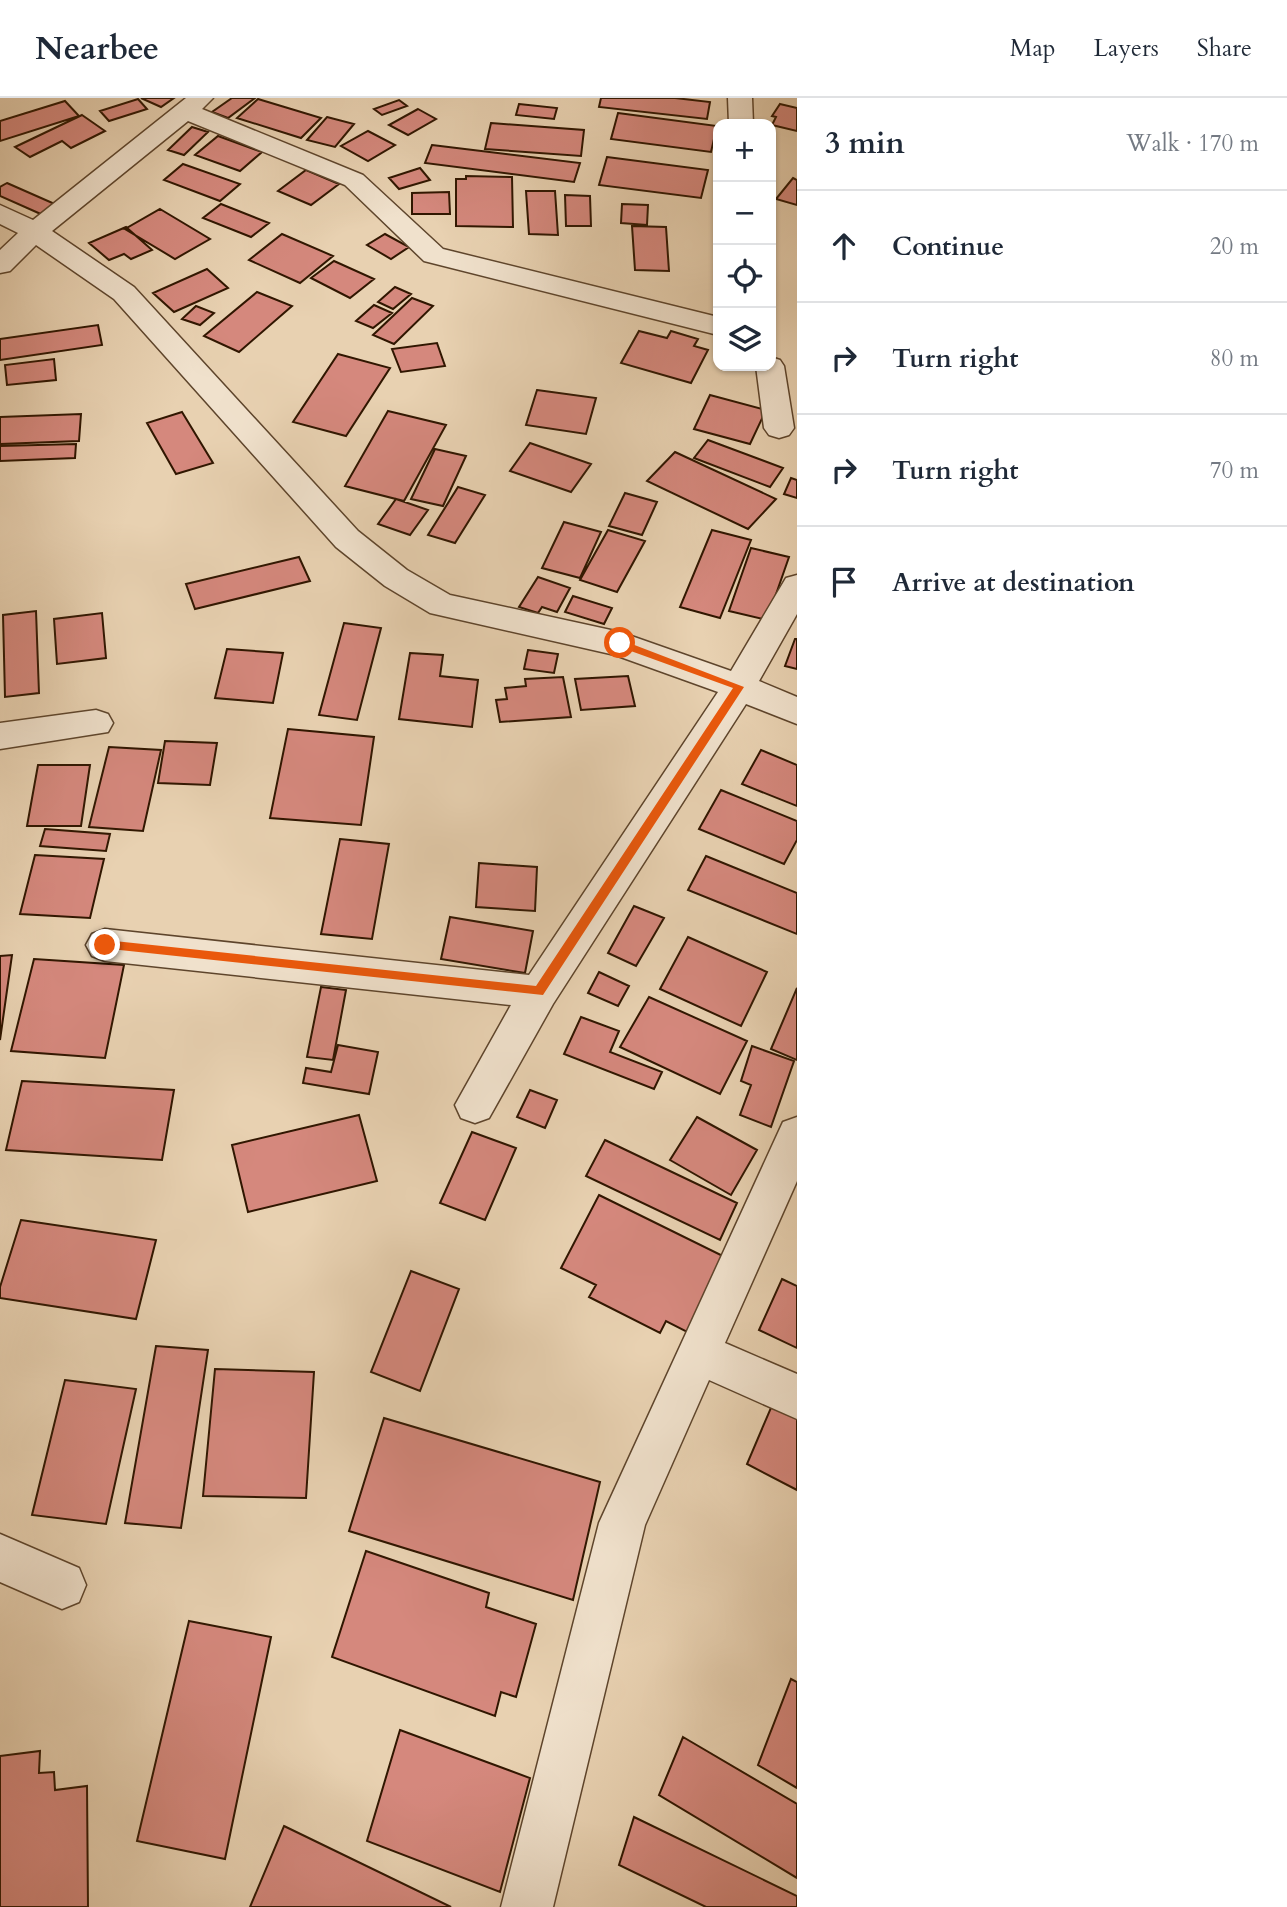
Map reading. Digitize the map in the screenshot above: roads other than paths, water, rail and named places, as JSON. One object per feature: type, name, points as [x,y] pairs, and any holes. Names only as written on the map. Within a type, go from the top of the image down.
[{"type":"street","points":[[740,98],[741,119]]},
{"type":"street","points":[[0,265],[35,232],[192,104],[354,180],[434,255],[713,325]]},
{"type":"street","points":[[0,213],[35,232],[124,293],[347,539],[396,578],[441,605],[620,643],[797,711]]},
{"type":"street","points":[[771,371],[779,429]]},
{"type":"street","points":[[475,1105],[539,992],[739,687],[797,586]]},
{"type":"street","points":[[0,736],[96,723]]},
{"type":"street","points":[[105,945],[539,992]]},
{"type":"street","points":[[527,1907],[622,1523],[797,1135]]},
{"type":"street","points":[[699,1353],[797,1397]]},
{"type":"street","points":[[0,1558],[62,1584]]}]
